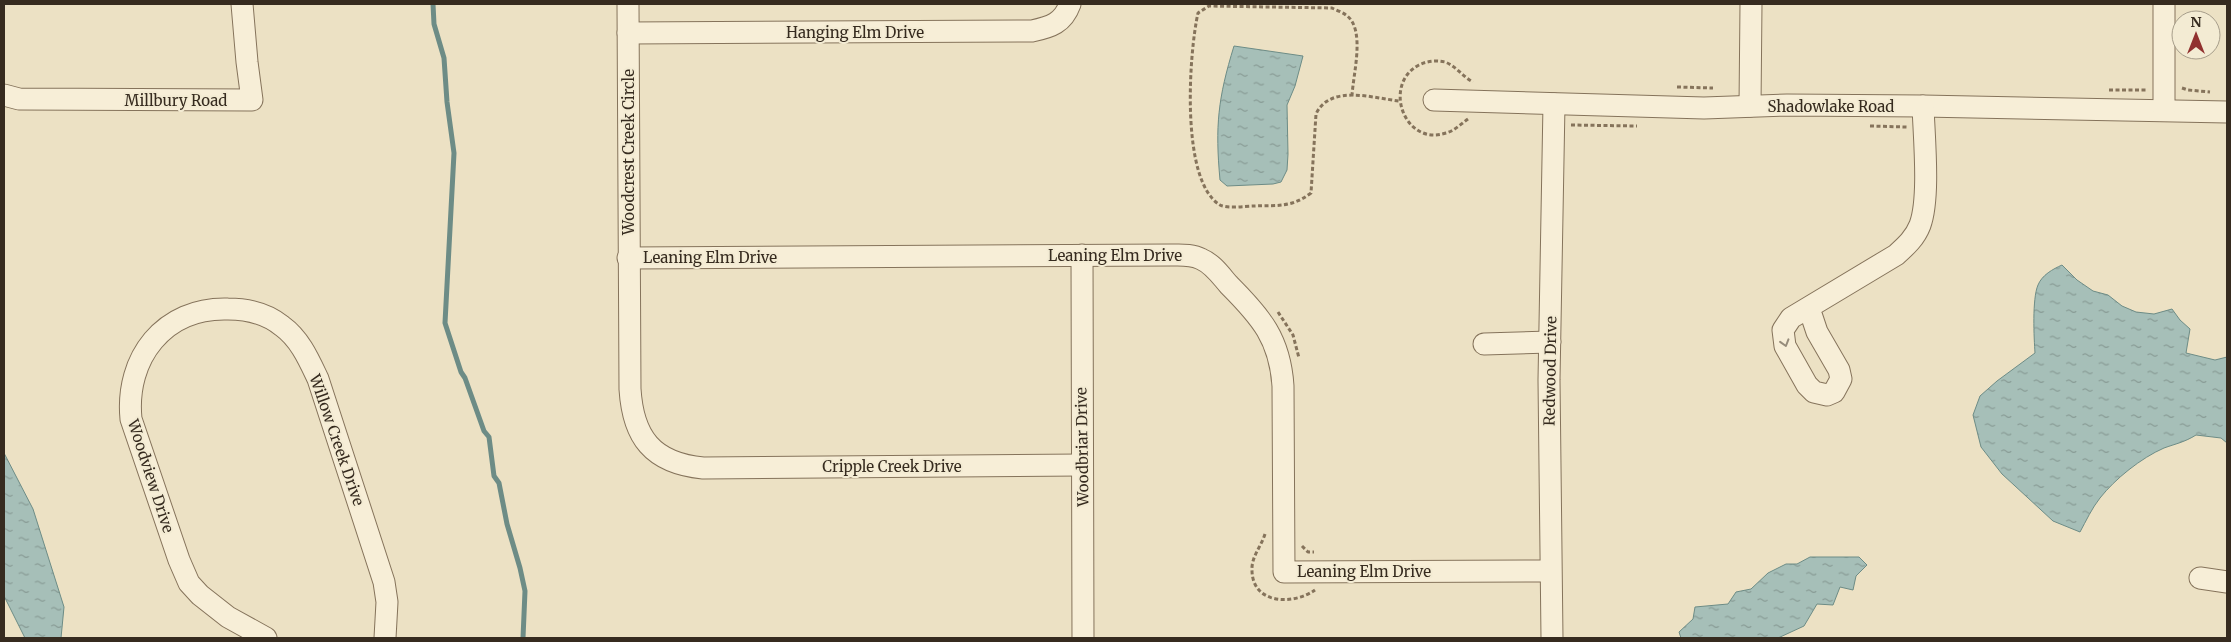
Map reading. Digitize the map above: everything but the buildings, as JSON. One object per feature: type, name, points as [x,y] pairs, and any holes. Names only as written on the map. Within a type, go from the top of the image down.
[{"type":"street","name":"Millbury Road","points":[[4,95],[19,99],[252,100],[242,4]]},
{"type":"street","name":"Woodcrest Creek Circle","points":[[628,4],[628,258],[632,411],[641,437],[648,444],[668,459],[679,464],[704,468]]},
{"type":"street","name":"Hanging Elm Drive","points":[[628,33],[1032,31],[1054,26],[1061,20],[1070,4]]},
{"type":"street","points":[[1750,4],[1750,106]]},
{"type":"street","points":[[2164,4],[2164,110]]},
{"type":"street","name":"Shadowlake Road","points":[[1434,100],[1704,108],[1750,106],[1923,106],[2227,112]]},
{"type":"street","name":"Redwood Drive","points":[[1552,638],[1550,571],[1550,342],[1554,104]]},
{"type":"street","points":[[1808,308],[1896,254],[1910,243],[1916,234],[1924,211],[1923,106]]},
{"type":"street","name":"Woodbriar Drive","points":[[1082,255],[1081,465],[1083,638]]},
{"type":"street","name":"Leaning Elm Drive","points":[[628,258],[1185,255],[1202,259],[1258,314],[1275,344],[1282,368],[1284,572],[1550,571]]},
{"type":"street","name":"Woodview Drive","points":[[207,309],[189,314],[175,321],[149,345],[139,360],[133,380],[130,396],[131,419],[179,560],[189,583],[200,595],[228,618],[266,638]]},
{"type":"street","name":"Willow Creek Drive","points":[[207,309],[248,310],[265,316],[282,326],[306,352],[318,379],[379,562],[387,602],[385,638]]},
{"type":"street","points":[[1484,344],[1550,342]]},
{"type":"street","name":"Cripple Creek Drive","points":[[704,468],[1081,465]]},
{"type":"street","points":[[2200,578],[2227,582]]},
{"type":"path","points":[[1352,96],[1358,42],[1356,29],[1348,16],[1332,8],[1209,6],[1198,13],[1193,35],[1191,113],[1193,145],[1202,183],[1209,196],[1222,206],[1298,204],[1311,193],[1316,114],[1320,105],[1329,98],[1339,95],[1399,101]]},
{"type":"path","points":[[1276,310],[1293,335],[1299,361]]},
{"type":"path","name":"Leaning Elm Drive","points":[[1266,532],[1254,557],[1252,570],[1253,580],[1264,594],[1276,601],[1289,601],[1306,596],[1322,585]]},
{"type":"path","name":"Leaning Elm Drive","points":[[1301,539],[1302,545],[1308,552],[1314,552]]},
{"type":"water","points":[[1234,46],[1303,56],[1295,86],[1287,105],[1287,170],[1281,182],[1227,186],[1220,180],[1219,112],[1224,81]]},
{"type":"water","points":[[2062,265],[2077,280],[2093,291],[2108,295],[2122,306],[2136,312],[2154,314],[2172,309],[2190,329],[2186,353],[2215,360],[2227,357],[2227,443],[2221,438],[2196,435],[2146,457],[2121,476],[2106,491],[2094,506],[2080,532],[2053,521],[2002,474],[1981,447],[1973,415],[1980,396],[2035,353],[2034,309],[2036,291],[2045,275]]},
{"type":"water","points":[[4,453],[33,509],[64,607],[61,638],[25,638],[4,596]]},
{"type":"water","points":[[1810,557],[1859,557],[1867,565],[1856,576],[1853,590],[1840,587],[1833,605],[1817,604],[1804,626],[1778,638],[1681,638],[1679,632],[1693,619],[1695,607],[1728,604],[1736,592],[1751,589],[1768,573],[1786,564],[1797,564]]},
{"type":"waterway","points":[[433,4],[434,24],[444,58],[447,102],[454,153],[445,323],[461,372],[465,378],[484,431],[489,437],[494,476],[499,483],[507,524],[525,591],[523,638]]}]
